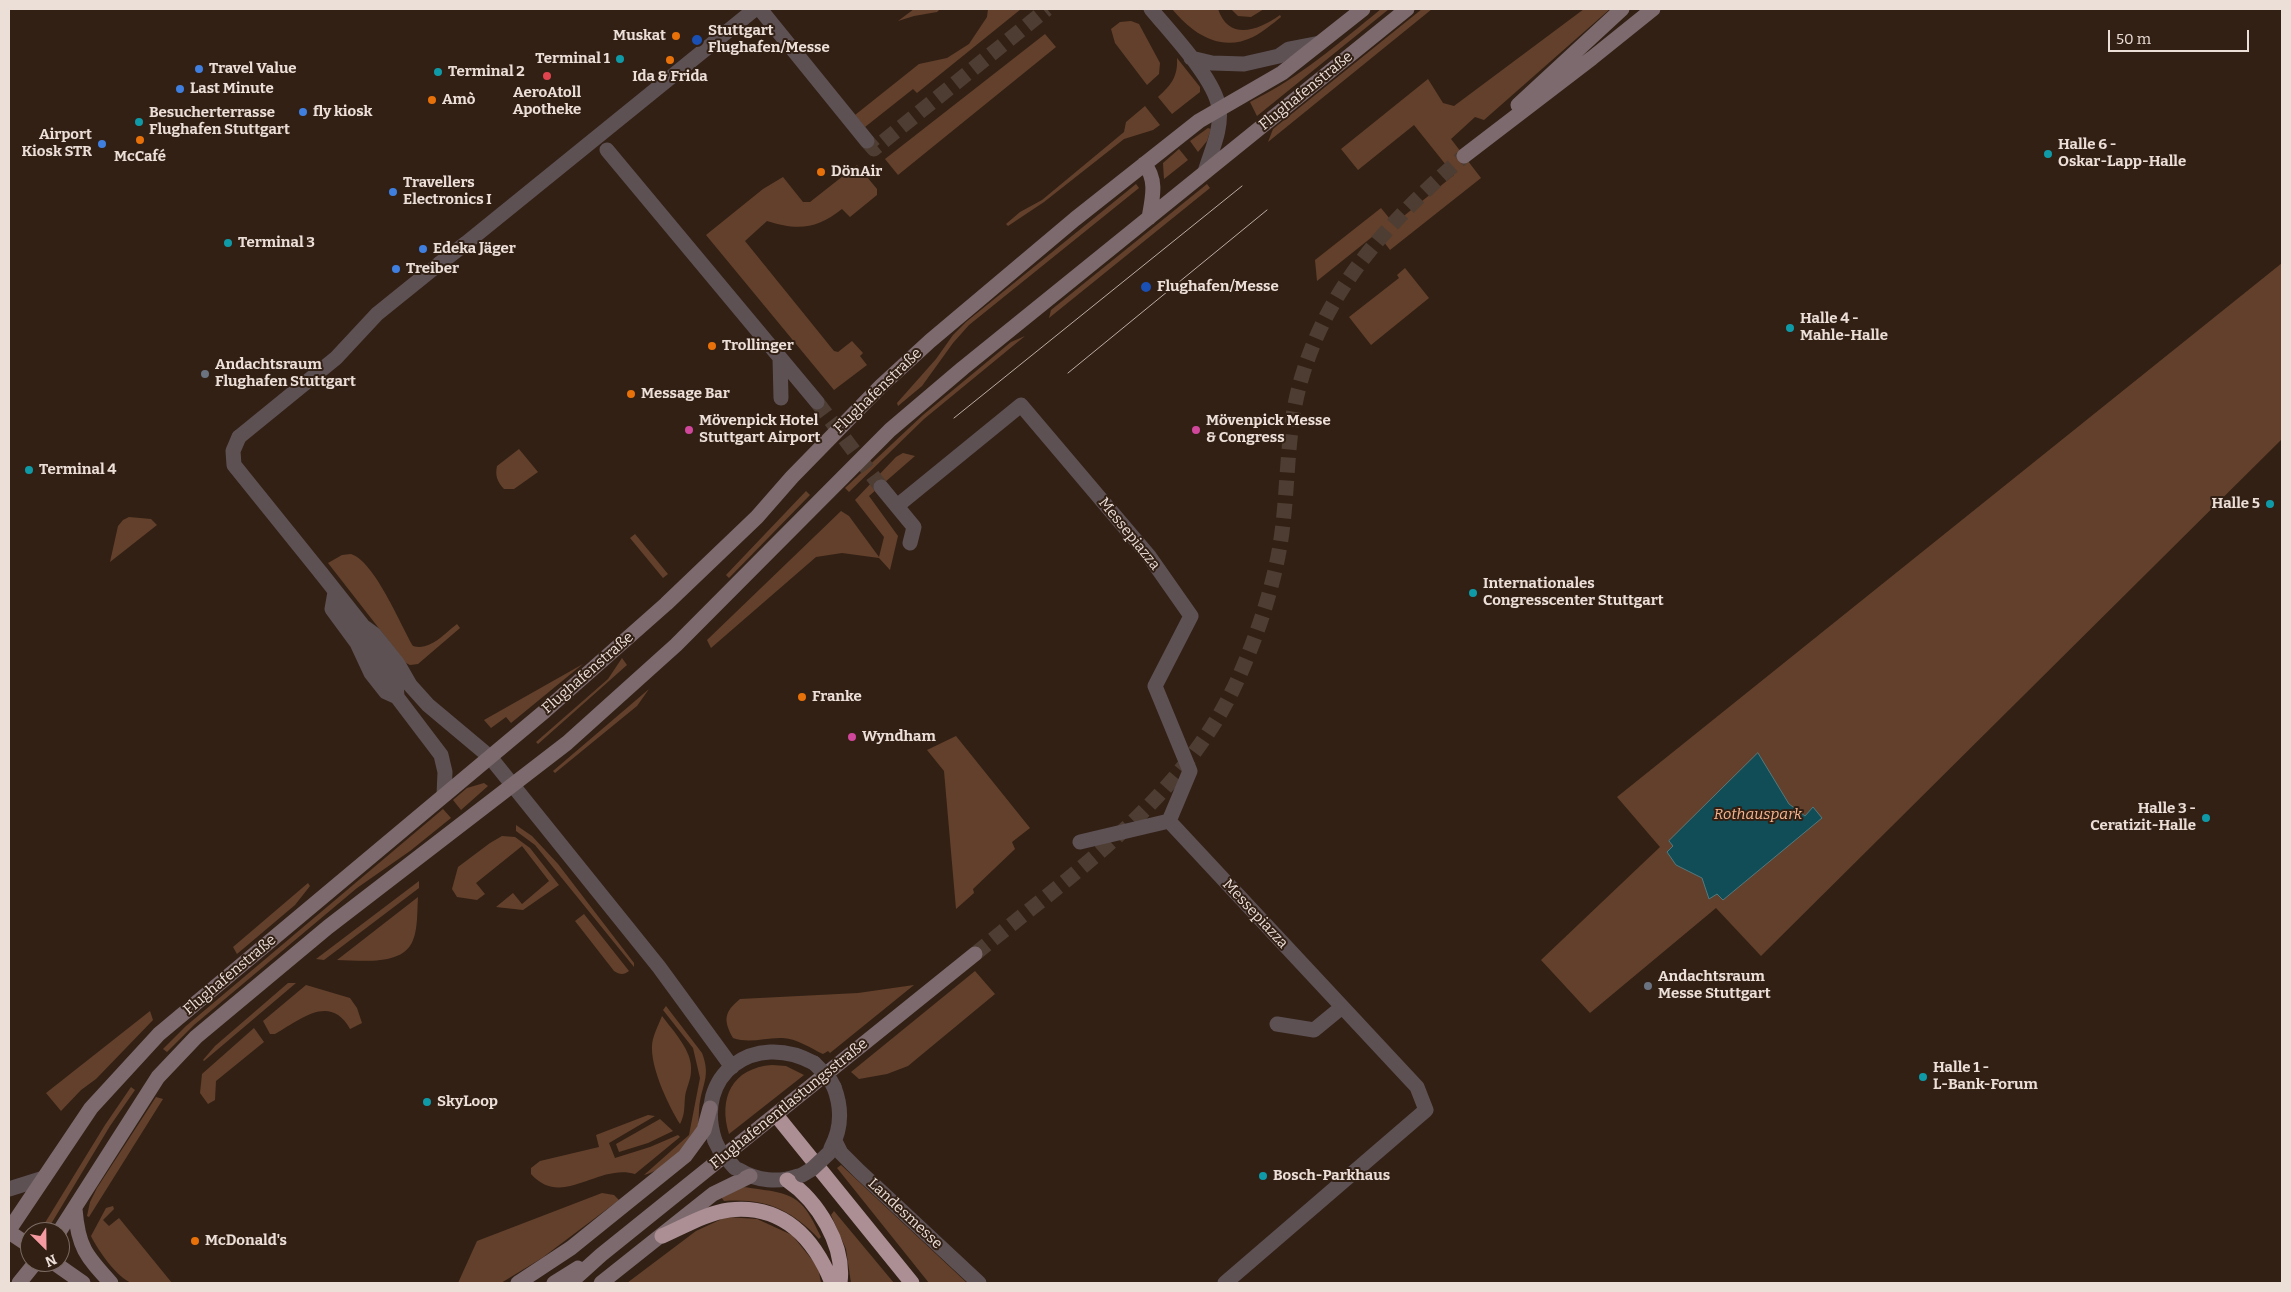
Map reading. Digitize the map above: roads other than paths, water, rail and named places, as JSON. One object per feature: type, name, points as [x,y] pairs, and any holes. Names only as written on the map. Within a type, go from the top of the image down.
[{"type":"highway","points":[[776,1116],[912,1283]]},
{"type":"highway","points":[[787,1180],[808,1197],[820,1213],[837,1252],[842,1272],[840,1283]]},
{"type":"highway","points":[[662,1236],[710,1215],[729,1210],[764,1212],[800,1230],[821,1257],[832,1283]]},
{"type":"main road","name":"Flughafenstraße","points":[[9,1231],[91,1108],[152,1041],[490,757],[666,604],[757,517],[792,477],[881,386],[930,341],[1144,164],[1199,121],[1282,73],[1363,9]]},
{"type":"main road","name":"Flughafenstraße","points":[[66,1222],[153,1085],[175,1057],[328,927],[567,744],[676,644],[890,430],[970,362],[1407,9]]},
{"type":"main road","points":[[1622,9],[1577,48],[1464,156],[1653,9]]},
{"type":"main road","points":[[1144,164],[1151,172],[1153,190],[1149,218]]},
{"type":"main road","name":"Flughafenentlastungsstraße","points":[[570,1283],[601,1255],[976,954]]},
{"type":"main road","points":[[518,1283],[571,1248],[684,1156],[704,1130],[710,1108]]},
{"type":"main road","points":[[601,1283],[713,1194],[750,1176]]},
{"type":"main road","points":[[75,1209],[77,1232],[81,1245],[87,1256],[111,1283]]},
{"type":"main road","points":[[9,1231],[20,1239]]},
{"type":"main road","name":"Flughafenentlastungsstraße","points":[[554,1283],[601,1255]]},
{"type":"main road","points":[[9,1277],[19,1283],[28,1272]]},
{"type":"main road","points":[[67,1272],[83,1283]]},
{"type":"street","points":[[444,795],[445,772],[441,755],[401,688],[386,649],[374,634],[363,626],[234,465],[233,452],[239,437],[336,358],[377,314],[755,9]]},
{"type":"street","points":[[760,9],[867,141]]},
{"type":"street","points":[[1151,9],[1207,79],[1219,108],[1216,142],[1205,172]]},
{"type":"street","points":[[1191,58],[1212,63],[1244,64],[1279,56],[1289,49],[1320,43]]},
{"type":"street","points":[[607,150],[817,402]]},
{"type":"street","points":[[780,358],[781,398]]},
{"type":"street","name":"Messepiazza","points":[[897,506],[1021,406],[1149,556],[1191,616],[1155,686],[1190,771],[1169,821],[1417,1087],[1426,1110],[1225,1283]]},
{"type":"street","points":[[881,487],[914,527],[910,543]]},
{"type":"street","points":[[335,592],[332,609],[357,643],[371,673],[386,692],[401,688]]},
{"type":"street","points":[[401,688],[490,757],[659,967],[732,1067]]},
{"type":"street","points":[[1080,842],[1169,821]]},
{"type":"street","points":[[1277,1024],[1314,1030],[1342,1007]]},
{"type":"street","points":[[772,1050],[787,1051],[814,1063],[828,1078],[838,1097],[840,1118],[832,1147],[812,1169],[787,1180],[764,1180],[750,1176],[735,1168],[724,1156],[711,1130],[710,1108],[717,1086],[732,1067],[744,1058],[772,1050]]},
{"type":"street","name":"Landesmesse","points":[[832,1147],[841,1153],[979,1283]]},
{"type":"street","points":[[9,1189],[44,1178]]},
{"type":"water","points":[[1758,753],[1789,804],[1805,816],[1813,807],[1822,818],[1723,900],[1717,894],[1709,899],[1702,878],[1676,865],[1667,852],[1673,846],[1669,841]]},
{"type":"tunnel","points":[[867,141],[874,149],[1047,9]]},
{"type":"tunnel","points":[[975,954],[1086,864],[1122,832],[1156,798],[1187,762],[1214,723],[1244,666],[1262,618],[1272,584],[1282,531],[1291,427],[1299,387],[1311,351],[1343,287],[1364,258],[1410,206],[1464,156]]},
{"type":"tunnel","points":[[817,402],[881,487]]},
{"type":"tram line","points":[[954,418],[1242,186]]},
{"type":"tram line","points":[[1068,373],[1267,210]]},
{"type":"place","name":"Muskat","points":[[676,36]]},
{"type":"place","name":"Stuttgart Flughafen/Messe","points":[[697,40]]},
{"type":"place","name":"Terminal 1","points":[[620,59]]},
{"type":"place","name":"Ida & Frida","points":[[670,60]]},
{"type":"place","name":"Travel Value","points":[[199,69]]},
{"type":"place","name":"Terminal 2","points":[[438,72]]},
{"type":"place","name":"AeroAtoll Apotheke","points":[[547,76]]},
{"type":"place","name":"Last Minute","points":[[180,89]]},
{"type":"place","name":"Amò","points":[[432,100]]},
{"type":"place","name":"fly kiosk","points":[[303,112]]},
{"type":"place","name":"Besucherterrasse Flughafen Stuttgart","points":[[139,122]]},
{"type":"place","name":"McCafé","points":[[140,140]]},
{"type":"place","name":"Airport Kiosk STR","points":[[102,144]]},
{"type":"place","name":"Halle 6 - Oskar-Lapp-Halle","points":[[2048,154]]},
{"type":"place","name":"DönAir","points":[[821,172]]},
{"type":"place","name":"Travellers Electronics I","points":[[393,192]]},
{"type":"place","name":"Terminal 3","points":[[228,243]]},
{"type":"place","name":"Edeka Jäger","points":[[423,249]]},
{"type":"place","name":"Treiber","points":[[396,269]]},
{"type":"place","name":"Flughafen/Messe","points":[[1146,287]]},
{"type":"place","name":"Halle 4 - Mahle-Halle","points":[[1790,328]]},
{"type":"place","name":"Trollinger","points":[[712,346]]},
{"type":"place","name":"Andachtsraum Flughafen Stuttgart","points":[[205,374]]},
{"type":"place","name":"Message Bar","points":[[631,394]]},
{"type":"place","name":"Mövenpick Hotel Stuttgart Airport","points":[[689,430]]},
{"type":"place","name":"Mövenpick Messe & Congress","points":[[1196,430]]},
{"type":"place","name":"Terminal 4","points":[[29,470]]},
{"type":"place","name":"Halle 5","points":[[2270,504]]},
{"type":"place","name":"Internationales Congresscenter Stuttgart","points":[[1473,593]]},
{"type":"place","name":"Franke","points":[[802,697]]},
{"type":"place","name":"Wyndham","points":[[852,737]]},
{"type":"place","name":"Halle 3 - Ceratizit-Halle","points":[[2206,818]]},
{"type":"place","name":"Andachtsraum Messe Stuttgart","points":[[1648,986]]},
{"type":"place","name":"Halle 1 - L-Bank-Forum","points":[[1923,1077]]},
{"type":"place","name":"SkyLoop","points":[[427,1102]]},
{"type":"place","name":"Bosch-Parkhaus","points":[[1263,1176]]},
{"type":"place","name":"McDonald's","points":[[195,1241]]},
{"type":"park label","name":"Rothauspark","points":[[1758,815]]}]
